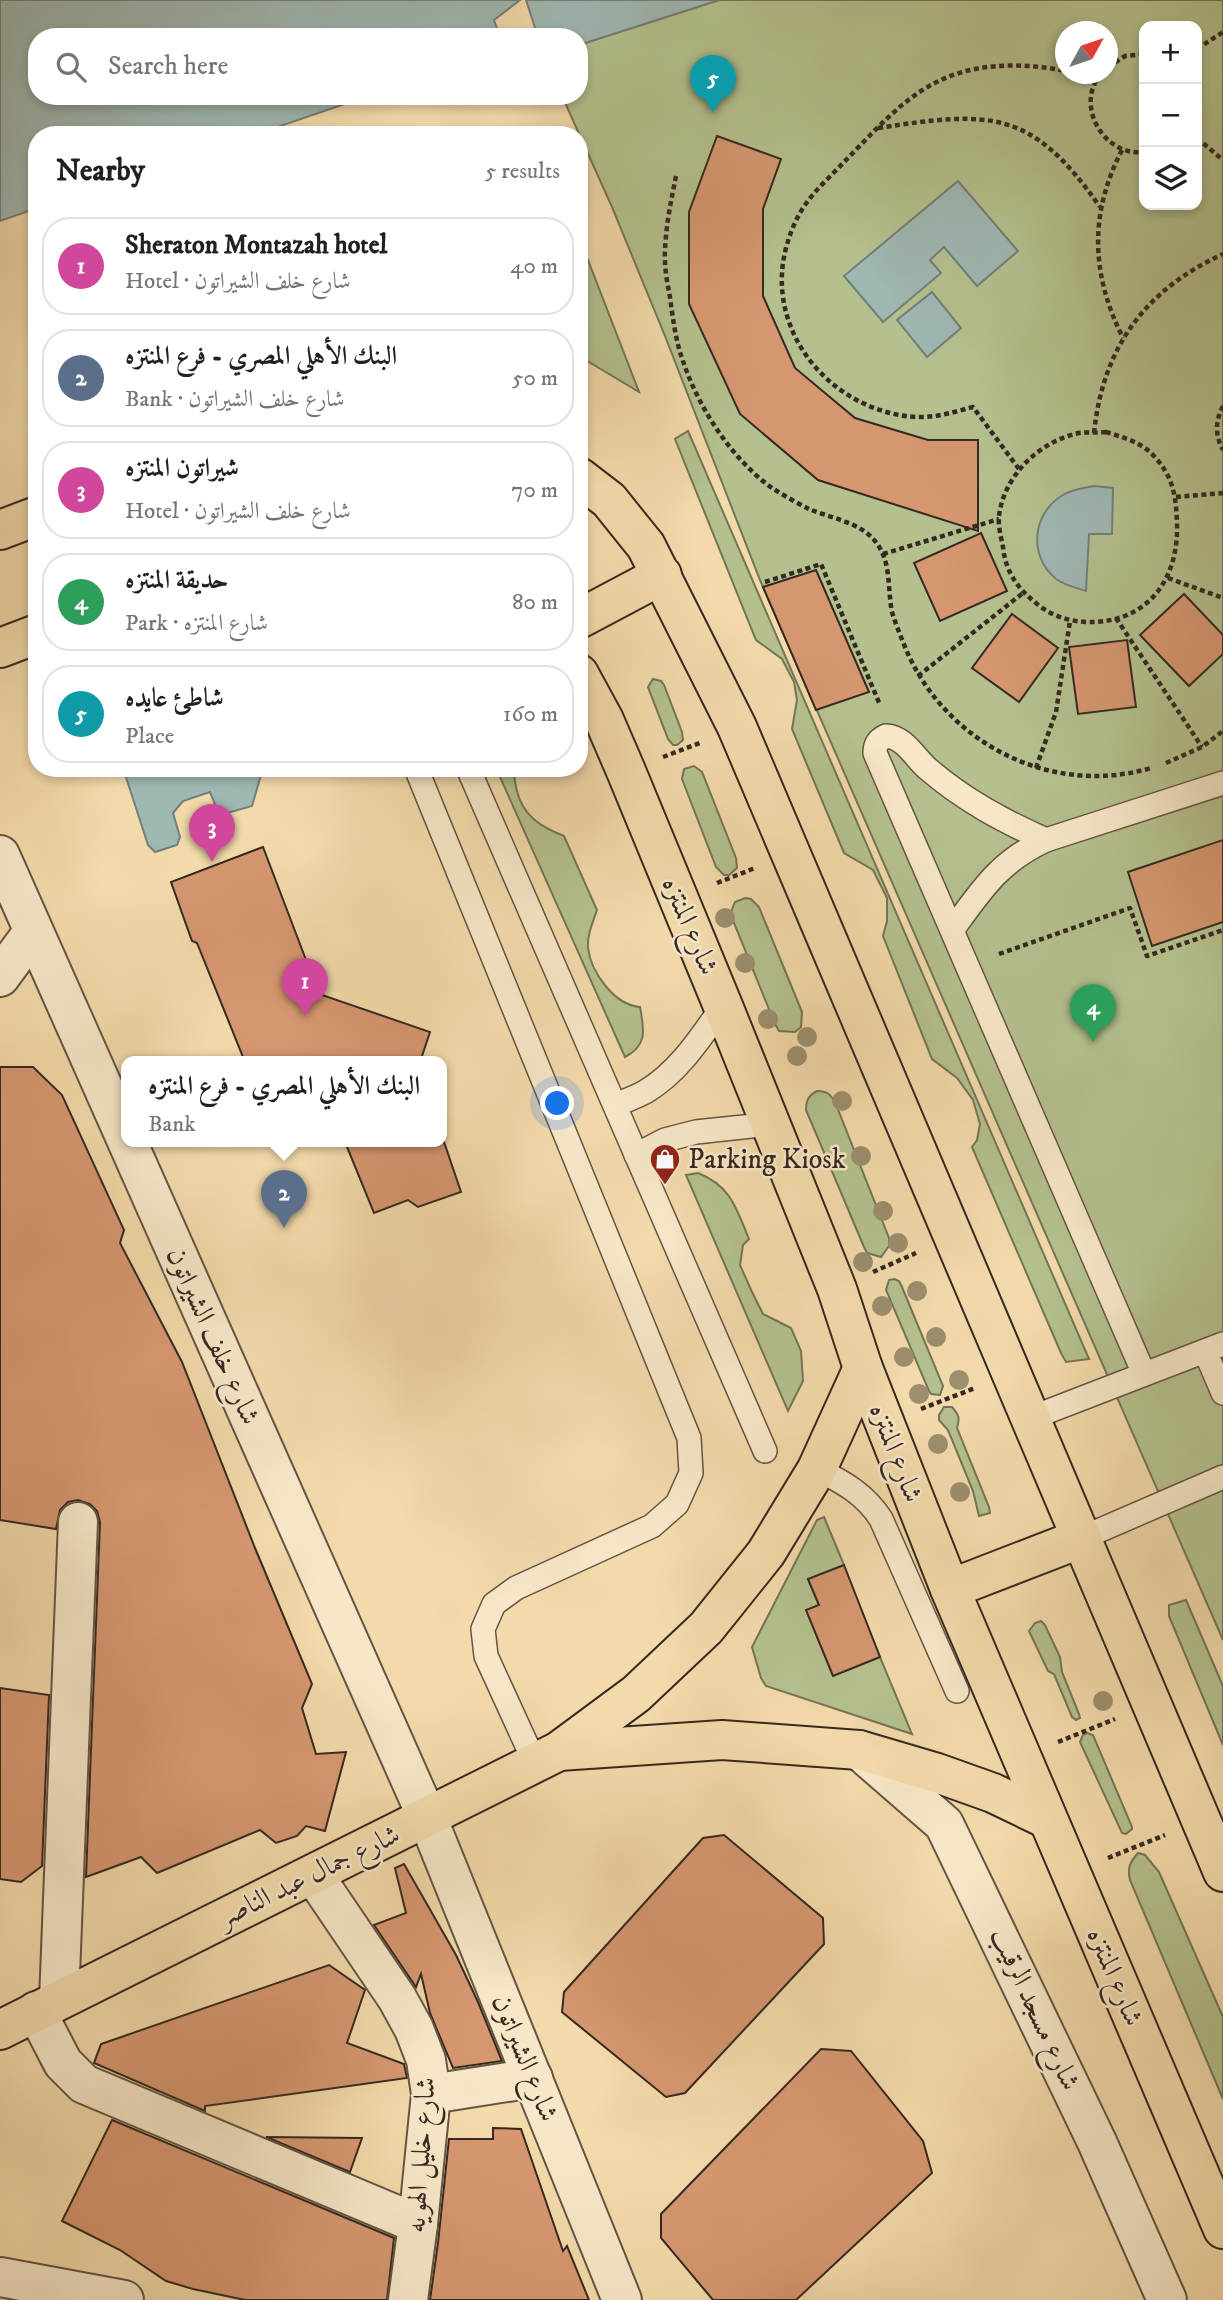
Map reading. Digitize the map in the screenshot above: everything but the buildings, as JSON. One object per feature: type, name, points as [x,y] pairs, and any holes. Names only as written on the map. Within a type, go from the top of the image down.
[{"type":"main road","points":[[588,484],[609,500],[646,546],[737,727],[1223,1872]]},
{"type":"main road","points":[[0,530],[28,519]]},
{"type":"main road","points":[[588,614],[662,575]]},
{"type":"main road","points":[[0,648],[28,637]]},
{"type":"main road","name":"شارع المنتزه","points":[[588,691],[626,771],[771,1124],[837,1289],[863,1368],[950,1589],[1223,2229]]},
{"type":"main road","name":"شارع جمال عبد الناصر","points":[[0,2030],[32,2006],[313,1874],[547,1757],[636,1694],[706,1628],[766,1553],[817,1469],[863,1368]]},
{"type":"main road","points":[[950,1589],[1082,1538]]},
{"type":"main road","name":"شارع جمال عبد الناصر","points":[[547,1757],[722,1740],[859,1750],[993,1793],[1047,1819]]},
{"type":"street","name":"شارع خلف الشيراتون","points":[[0,855],[121,1130]]},
{"type":"street","points":[[0,977],[33,932]]},
{"type":"street","name":"شارع خلف الشيراتون","points":[[129,1147],[427,1817]]},
{"type":"street","points":[[78,1522],[32,2006],[63,2063],[84,2084],[418,2224]]},
{"type":"street","name":"شارع مسجد الرقيب","points":[[859,1750],[944,1824],[1097,2142],[1167,2300]]},
{"type":"street","name":"شارع الشيراتون","points":[[427,1817],[622,2300]]},
{"type":"street","name":"شارع خليل الهويه","points":[[313,1874],[397,1998],[414,2029],[426,2060],[430,2094],[408,2300]]},
{"type":"street","points":[[430,2094],[533,2078]]},
{"type":"street","points":[[4,2286],[124,2300]]},
{"type":"lane","points":[[1046,840],[996,817],[960,794],[926,768],[900,740],[893,736],[879,739],[875,753],[1144,1374]]},
{"type":"lane","points":[[420,777],[689,1438],[691,1473],[687,1483],[677,1504],[652,1526],[516,1588],[494,1604],[483,1629],[486,1656],[547,1757]]},
{"type":"lane","points":[[472,777],[765,1451]]},
{"type":"lane","points":[[953,929],[989,881],[1008,861],[1026,849],[1046,840],[1223,783]]},
{"type":"lane","points":[[615,1105],[646,1092],[673,1072],[723,1006]]},
{"type":"lane","points":[[636,1155],[665,1140],[696,1132],[771,1124]]},
{"type":"lane","points":[[1031,1418],[1214,1348],[1223,1393]]},
{"type":"lane","points":[[817,1469],[861,1494],[881,1519],[957,1691]]},
{"type":"lane","points":[[1082,1538],[1223,1477]]},
{"type":"path","points":[[1202,46],[1223,32]]},
{"type":"path","points":[[1118,61],[1125,56],[1139,55]]},
{"type":"path","points":[[1019,469],[973,407],[945,415],[917,417],[888,413],[862,404],[837,389],[810,362],[799,346],[789,324],[783,300],[782,275],[785,250],[793,226],[805,205],[877,128],[910,100],[940,80],[978,68],[1012,65],[1055,69]]},
{"type":"path","points":[[1096,84],[1092,93],[1091,110],[1097,126],[1107,140],[1122,149],[1139,151]]},
{"type":"path","points":[[877,128],[962,117],[994,120],[1021,129],[1043,141],[1065,160],[1100,207]]},
{"type":"path","points":[[1202,142],[1223,160]]},
{"type":"path","points":[[1122,149],[1100,207],[1097,234],[1098,261],[1111,314],[1123,338]]},
{"type":"path","points":[[676,176],[668,214],[665,252],[668,289],[674,328],[684,365],[700,400],[720,433],[744,462],[772,488],[808,508],[859,528],[873,539],[887,566],[892,612],[903,643],[918,676],[938,703],[963,728],[993,749],[1036,768],[1059,774],[1095,777],[1131,774],[1165,764],[1202,747],[1223,731]]},
{"type":"path","points":[[1094,433],[1102,384],[1123,338],[1156,296],[1200,265],[1223,254]]},
{"type":"path","points":[[1223,407],[1216,428],[1223,450]]},
{"type":"path","points":[[1106,432],[1130,439],[1152,453],[1167,473],[1176,497],[1178,542],[1168,578],[1144,605],[1100,622],[1070,621],[1047,611],[1023,593],[1005,564],[999,519],[1007,489],[1019,469],[1037,452],[1057,440],[1081,433],[1094,433],[1106,432]]},
{"type":"path","points":[[1176,497],[1223,493]]},
{"type":"path","points":[[883,554],[999,519]]},
{"type":"path","points":[[765,582],[821,564],[893,736]]},
{"type":"path","points":[[1168,578],[1223,598]]},
{"type":"path","points":[[918,676],[1023,593]]},
{"type":"path","points":[[1116,618],[1202,747]]},
{"type":"path","points":[[1036,768],[1056,712],[1070,621]]},
{"type":"path","points":[[626,771],[737,727]]},
{"type":"path","points":[[678,898],[791,853]]},
{"type":"path","points":[[968,965],[1130,908],[1147,956],[1223,930]]},
{"type":"path","points":[[837,1289],[954,1237]]},
{"type":"path","points":[[885,1424],[1013,1373]]},
{"type":"path","points":[[1020,1757],[1152,1704]]},
{"type":"path","points":[[1070,1873],[1201,1821]]},
{"type":"green space","points":[[719,0],[1223,0],[1223,1640],[760,580],[665,336],[588,154],[588,126],[576,126],[566,105],[588,105],[588,42]]},
{"type":"green space","points":[[588,260],[639,392],[588,361]]},
{"type":"green space","points":[[688,431],[1089,1359],[1066,1362],[1061,1353],[972,1147],[977,1140],[980,1124],[973,1100],[957,1078],[932,1059],[883,936],[887,921],[887,898],[873,870],[844,853],[792,729],[797,700],[794,682],[782,659],[756,640],[675,439]]},
{"type":"green space","points":[[653,679],[664,685],[682,732],[683,740],[677,745],[673,745],[668,739],[648,687]]},
{"type":"green space","points":[[694,766],[702,772],[736,858],[737,868],[729,875],[724,875],[716,867],[682,779],[684,769]]},
{"type":"green space","points":[[500,777],[514,777],[520,800],[528,814],[548,829],[564,836],[597,910],[588,943],[594,967],[613,994],[630,1005],[640,1007],[643,1036],[638,1047],[625,1057]]},
{"type":"green space","points":[[751,899],[759,907],[802,1012],[801,1027],[795,1032],[779,1031],[775,1024],[732,918],[735,902]]},
{"type":"green space","points":[[817,1091],[828,1093],[835,1102],[889,1238],[889,1246],[881,1257],[867,1253],[806,1110],[808,1098]]},
{"type":"green space","points":[[698,1173],[718,1184],[731,1199],[749,1239],[743,1245],[740,1265],[752,1292],[763,1314],[791,1328],[801,1351],[803,1381],[788,1411],[686,1175]]},
{"type":"green space","points":[[889,1280],[899,1281],[902,1287],[943,1386],[940,1395],[931,1394],[929,1391],[886,1290]]},
{"type":"green space","points":[[944,1407],[952,1407],[959,1419],[957,1428],[990,1513],[979,1516],[973,1491],[948,1430],[939,1420]]},
{"type":"green space","points":[[824,1517],[844,1565],[808,1579],[819,1605],[807,1610],[833,1676],[880,1657],[912,1734],[766,1686],[761,1678],[752,1647],[817,1520]]},
{"type":"green space","points":[[1186,1600],[1223,1686],[1223,1745],[1169,1616],[1169,1605]]},
{"type":"green space","points":[[1041,1621],[1060,1657],[1062,1672],[1079,1714],[1080,1718],[1076,1720],[1072,1717],[1054,1674],[1048,1671],[1029,1631],[1035,1623]]},
{"type":"green space","points":[[1087,1733],[1093,1735],[1132,1827],[1126,1834],[1122,1833],[1080,1742]]},
{"type":"green space","points":[[1138,1853],[1145,1855],[1159,1872],[1223,2017],[1223,2099],[1130,1880],[1130,1865]]},
{"type":"water","points":[[0,0],[520,0],[494,20],[497,28],[28,28],[28,105],[342,105],[280,126],[28,126],[28,211],[0,221]]},
{"type":"water","points":[[526,0],[719,0],[588,42],[588,28],[535,28]]},
{"type":"water","points":[[958,181],[1018,251],[977,286],[944,247],[930,260],[941,273],[883,322],[844,276]]},
{"type":"water","points":[[932,292],[961,328],[927,357],[897,320]]},
{"type":"water","points":[[1094,486],[1113,488],[1112,534],[1089,534],[1086,591],[1059,581],[1047,570],[1041,559],[1037,535],[1045,512],[1053,503],[1070,491]]},
{"type":"water","points":[[126,777],[260,777],[252,806],[224,814],[217,809],[210,792],[183,801],[173,813],[180,837],[177,845],[155,852],[148,845]]},
{"type":"place","name":"شاطئ عايده","points":[[713,113]]},
{"type":"place","name":"شيراتون المنتزه","points":[[212,862]]},
{"type":"place","name":"Sheraton Montazah hotel","points":[[305,1016]]},
{"type":"place","name":"حديقة المنتزه","points":[[1093,1042]]},
{"type":"place","name":"Parking Kiosk","points":[[665,1186]]},
{"type":"place","name":"البنك الأهلي المصري - فرع المنتزه","points":[[284,1228]]}]
